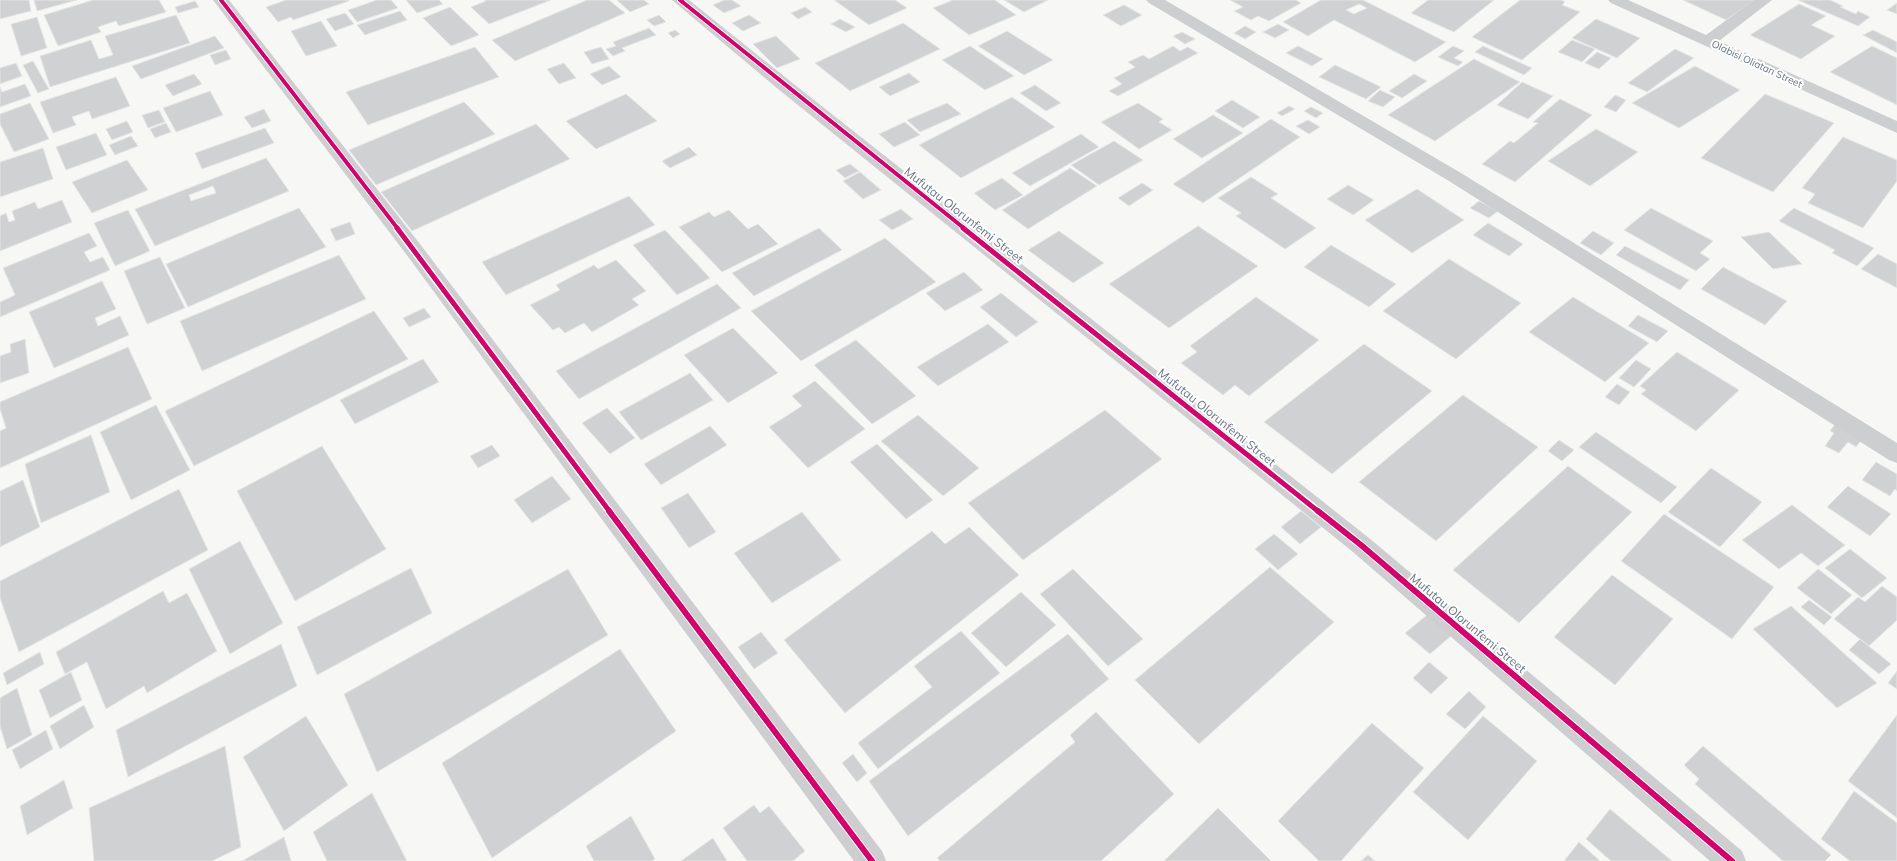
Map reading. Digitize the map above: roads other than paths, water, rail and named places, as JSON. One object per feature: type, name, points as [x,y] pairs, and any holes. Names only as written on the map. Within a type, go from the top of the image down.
[{"type":"street","points":[[221,0],[413,249],[872,861]]},
{"type":"street","name":"Mufutau Olorunfemi Street","points":[[680,0],[784,85],[1361,545],[1732,861]]},
{"type":"street","points":[[1154,0],[1454,177],[1897,454]]},
{"type":"street","name":"Olabisi Oliatan Street","points":[[1616,0],[1897,128]]},
{"type":"street","points":[[1708,41],[1764,0]]}]
